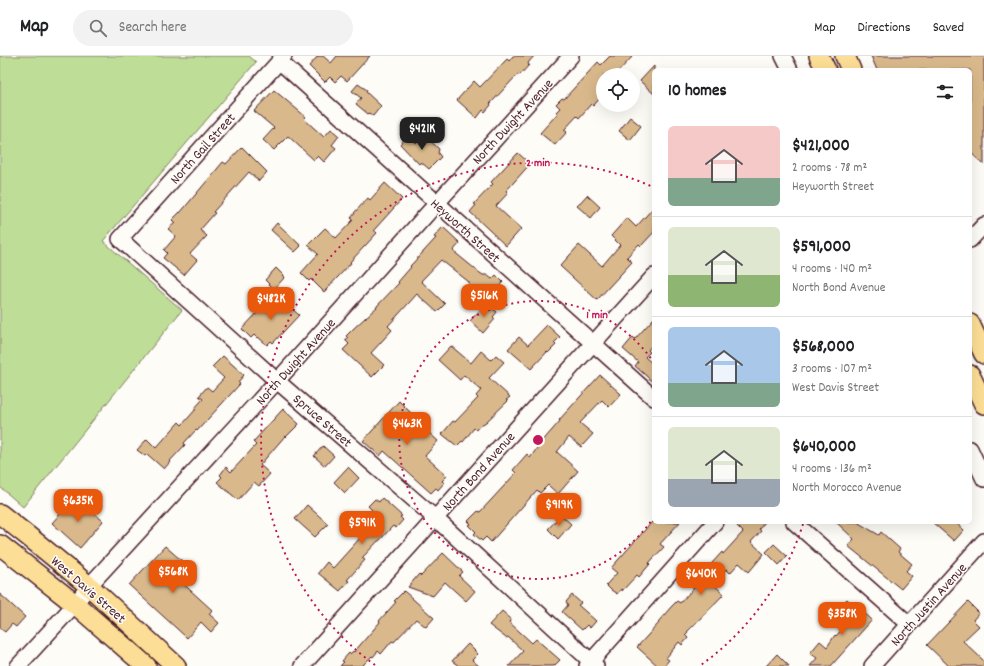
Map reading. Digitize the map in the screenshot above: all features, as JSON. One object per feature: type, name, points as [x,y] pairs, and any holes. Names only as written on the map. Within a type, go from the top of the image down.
[{"type":"main road","points":[[819,56],[825,68]]},
{"type":"main road","points":[[972,328],[984,354]]},
{"type":"main road","points":[[972,379],[984,404]]},
{"type":"main road","name":"West Davis Street","points":[[0,514],[89,586],[176,666]]},
{"type":"main road","name":"West Davis Street","points":[[0,545],[74,604],[146,666]]},
{"type":"street","name":"North Dwight Avenue","points":[[18,666],[571,56]]},
{"type":"street","points":[[783,56],[789,68]]},
{"type":"street","name":"Heyworth Street","points":[[282,58],[437,203],[652,396]]},
{"type":"street","name":"North Gail Street","points":[[120,239],[282,58]]},
{"type":"street","points":[[972,238],[984,225]]},
{"type":"street","name":"Spruce Street","points":[[120,239],[277,381],[435,518],[591,665]]},
{"type":"street","name":"North Bond Avenue","points":[[302,666],[652,278]]},
{"type":"street","points":[[972,453],[984,478]]},
{"type":"street","points":[[591,665],[713,524]]},
{"type":"street","points":[[796,524],[909,624]]},
{"type":"street","name":"North Justin Avenue","points":[[872,666],[984,541]]},
{"type":"green space","points":[[0,56],[249,56],[256,62],[103,241],[182,310],[23,507],[0,487]]},
{"type":"building","points":[[318,56],[323,56],[331,63],[337,56],[370,56],[347,81],[341,76],[335,82],[330,77],[325,82],[309,66]]},
{"type":"building","points":[[513,56],[534,56],[528,63],[529,65],[520,75],[518,74],[490,104],[491,105],[485,112],[483,110],[477,118],[457,100],[474,81],[480,87],[507,59],[509,61]]},
{"type":"building","points":[[610,56],[633,56],[622,68],[596,68],[596,103],[593,106],[591,104],[579,118],[577,116],[564,130],[567,132],[555,145],[540,133],[558,113],[556,112],[560,108],[556,104],[562,98],[564,99],[598,62],[601,65]]},
{"type":"building","points":[[871,56],[984,56],[984,165],[972,154],[972,68],[876,68]]},
{"type":"building","points":[[652,68],[652,92],[640,81]]},
{"type":"building","points":[[358,84],[367,90],[366,92],[381,106],[373,116],[369,113],[368,114],[356,104],[361,98],[352,91]]},
{"type":"building","points":[[274,90],[306,117],[304,119],[324,137],[331,129],[339,136],[332,145],[336,148],[324,162],[318,156],[314,160],[288,136],[274,150],[263,140],[274,128],[254,111]]},
{"type":"building","points":[[630,117],[641,126],[630,140],[619,131]]},
{"type":"building","points":[[408,135],[416,143],[424,135],[439,149],[438,153],[441,157],[429,169],[421,162],[419,164],[400,144]]},
{"type":"building","points":[[242,147],[267,172],[259,181],[249,172],[213,212],[215,213],[200,230],[207,236],[190,254],[197,260],[184,275],[163,258],[167,253],[164,250],[176,236],[168,229],[175,223],[172,220],[180,213],[223,162],[226,164]]},
{"type":"building","points":[[518,153],[530,164],[506,191],[508,193],[496,206],[521,229],[506,246],[470,212],[476,205],[474,204],[493,184],[491,182]]},
{"type":"building","points":[[385,183],[402,199],[374,230],[377,233],[324,292],[311,279],[309,281],[301,273],[318,254],[308,245],[325,228],[336,238],[353,220],[351,218],[354,213],[368,198],[370,200]]},
{"type":"building","points":[[587,195],[600,207],[591,218],[577,206]]},
{"type":"building","points":[[652,209],[652,234],[641,246],[639,244],[627,257],[632,262],[597,300],[560,266],[579,245],[602,266],[620,245],[611,236],[627,218],[636,227]]},
{"type":"building","points":[[277,223],[301,246],[295,252],[271,230]]},
{"type":"building","points":[[443,227],[460,243],[453,251],[483,275],[487,275],[492,279],[496,275],[503,282],[482,306],[468,293],[469,282],[441,260],[421,281],[445,304],[437,312],[417,294],[388,326],[392,330],[371,353],[384,365],[372,377],[343,350],[349,344],[345,340],[348,338],[346,336],[377,307],[399,283],[398,282],[411,267],[410,266],[436,238],[434,237]]},
{"type":"building","points":[[276,268],[285,277],[274,289],[265,280]]},
{"type":"building","points":[[275,294],[299,315],[273,343],[271,341],[267,345],[254,335],[251,338],[242,329]]},
{"type":"building","points":[[486,303],[497,312],[493,317],[495,319],[483,333],[470,321]]},
{"type":"building","points":[[652,320],[652,345],[648,350],[650,352],[645,357],[652,363],[652,381],[635,366],[638,362],[623,349],[633,337],[635,339]]},
{"type":"building","points":[[547,325],[560,337],[554,343],[556,345],[531,369],[508,349],[519,337],[528,345]]},
{"type":"building","points":[[451,346],[471,363],[481,351],[491,360],[496,355],[504,362],[489,378],[510,397],[506,400],[508,401],[486,422],[479,426],[476,430],[474,428],[463,442],[462,441],[457,446],[442,434],[453,421],[455,422],[478,398],[476,396],[481,390],[464,375],[460,380],[438,360]]},
{"type":"building","points":[[223,356],[244,375],[238,382],[240,384],[184,443],[185,445],[164,469],[147,454],[145,456],[137,450],[147,439],[156,448],[179,422],[182,425],[203,399],[199,396],[207,387],[212,391],[224,378],[212,367]]},
{"type":"building","points":[[600,375],[621,394],[609,407],[602,400],[580,423],[593,434],[581,447],[569,437],[557,452],[578,471],[558,494],[548,485],[540,493],[537,490],[491,542],[486,537],[482,541],[474,534],[476,532],[469,525],[471,524],[468,521],[478,511],[480,512],[516,473],[513,470],[527,454],[530,458],[545,437],[560,421],[559,420]]},
{"type":"building","points":[[399,401],[414,416],[413,418],[438,441],[425,456],[447,476],[442,481],[444,483],[438,490],[436,488],[431,493],[384,451],[380,456],[363,441]]},
{"type":"building","points":[[283,409],[299,424],[286,437],[285,436],[260,465],[270,474],[259,486],[254,482],[238,500],[217,482],[222,477],[220,475],[226,467],[231,472],[256,445],[253,442]]},
{"type":"building","points":[[323,446],[334,456],[325,466],[314,456]]},
{"type":"building","points":[[348,467],[359,478],[345,493],[334,482]]},
{"type":"building","points":[[382,498],[402,516],[400,517],[403,520],[396,528],[393,526],[362,558],[365,560],[347,580],[349,581],[340,591],[318,573],[327,562],[333,568],[379,517],[368,506],[375,499],[379,502]]},
{"type":"building","points":[[82,502],[103,521],[80,548],[52,523],[69,504],[75,510]]},
{"type":"building","points":[[307,505],[328,524],[315,537],[295,519]]},
{"type":"building","points":[[561,515],[571,524],[558,539],[548,529]]},
{"type":"building","points":[[652,522],[652,524],[678,524],[660,544],[664,547],[649,563],[650,564],[639,577],[637,575],[622,591],[621,589],[617,594],[606,585],[617,573],[611,568]]},
{"type":"building","points":[[735,524],[763,524],[759,529],[761,531],[751,542],[764,554],[749,572],[739,563],[730,573],[726,569],[713,584],[724,594],[687,632],[685,635],[688,638],[682,645],[679,642],[666,658],[669,660],[664,666],[658,666],[637,647],[659,623],[658,622],[671,607],[677,601],[680,603],[694,588],[691,586],[722,552],[723,554],[743,532]]},
{"type":"building","points":[[838,524],[860,524],[879,535],[881,532],[900,549],[898,552],[912,564],[906,571],[912,576],[901,589],[848,546],[854,539]]},
{"type":"building","points":[[934,524],[957,524],[964,530],[954,541]]},
{"type":"building","points":[[774,544],[787,556],[779,565],[766,552]]},
{"type":"building","points":[[165,546],[189,567],[178,579],[212,610],[209,614],[219,623],[211,632],[201,622],[187,638],[129,585]]},
{"type":"building","points":[[443,553],[463,572],[459,576],[475,591],[466,601],[445,582],[433,596],[408,587],[419,574],[421,576]]},
{"type":"building","points":[[404,591],[434,618],[426,627],[416,619],[394,642],[392,641],[381,654],[378,651],[362,666],[340,666],[344,662],[342,661],[349,653],[354,652],[380,622],[379,621],[396,602],[394,601]]},
{"type":"building","points":[[0,594],[25,617],[16,627],[12,624],[5,632],[0,628]]},
{"type":"building","points":[[572,595],[581,603],[578,605],[596,621],[590,628],[587,625],[582,630],[562,612],[568,605],[566,602]]},
{"type":"building","points":[[847,599],[872,620],[831,666],[810,666],[817,658],[810,653],[820,641],[827,647],[835,635],[836,636],[851,620],[839,608]]},
{"type":"building","points":[[968,602],[979,613],[973,620],[979,626],[963,641],[984,661],[984,666],[949,666],[927,645]]},
{"type":"building","points":[[502,611],[511,619],[509,622],[532,643],[536,639],[560,660],[554,666],[509,666],[523,651],[508,637],[506,638],[489,625]]},
{"type":"building","points":[[468,644],[478,654],[472,660],[479,666],[459,666],[452,661]]},
{"type":"building","points":[[777,654],[789,666],[766,666]]}]
